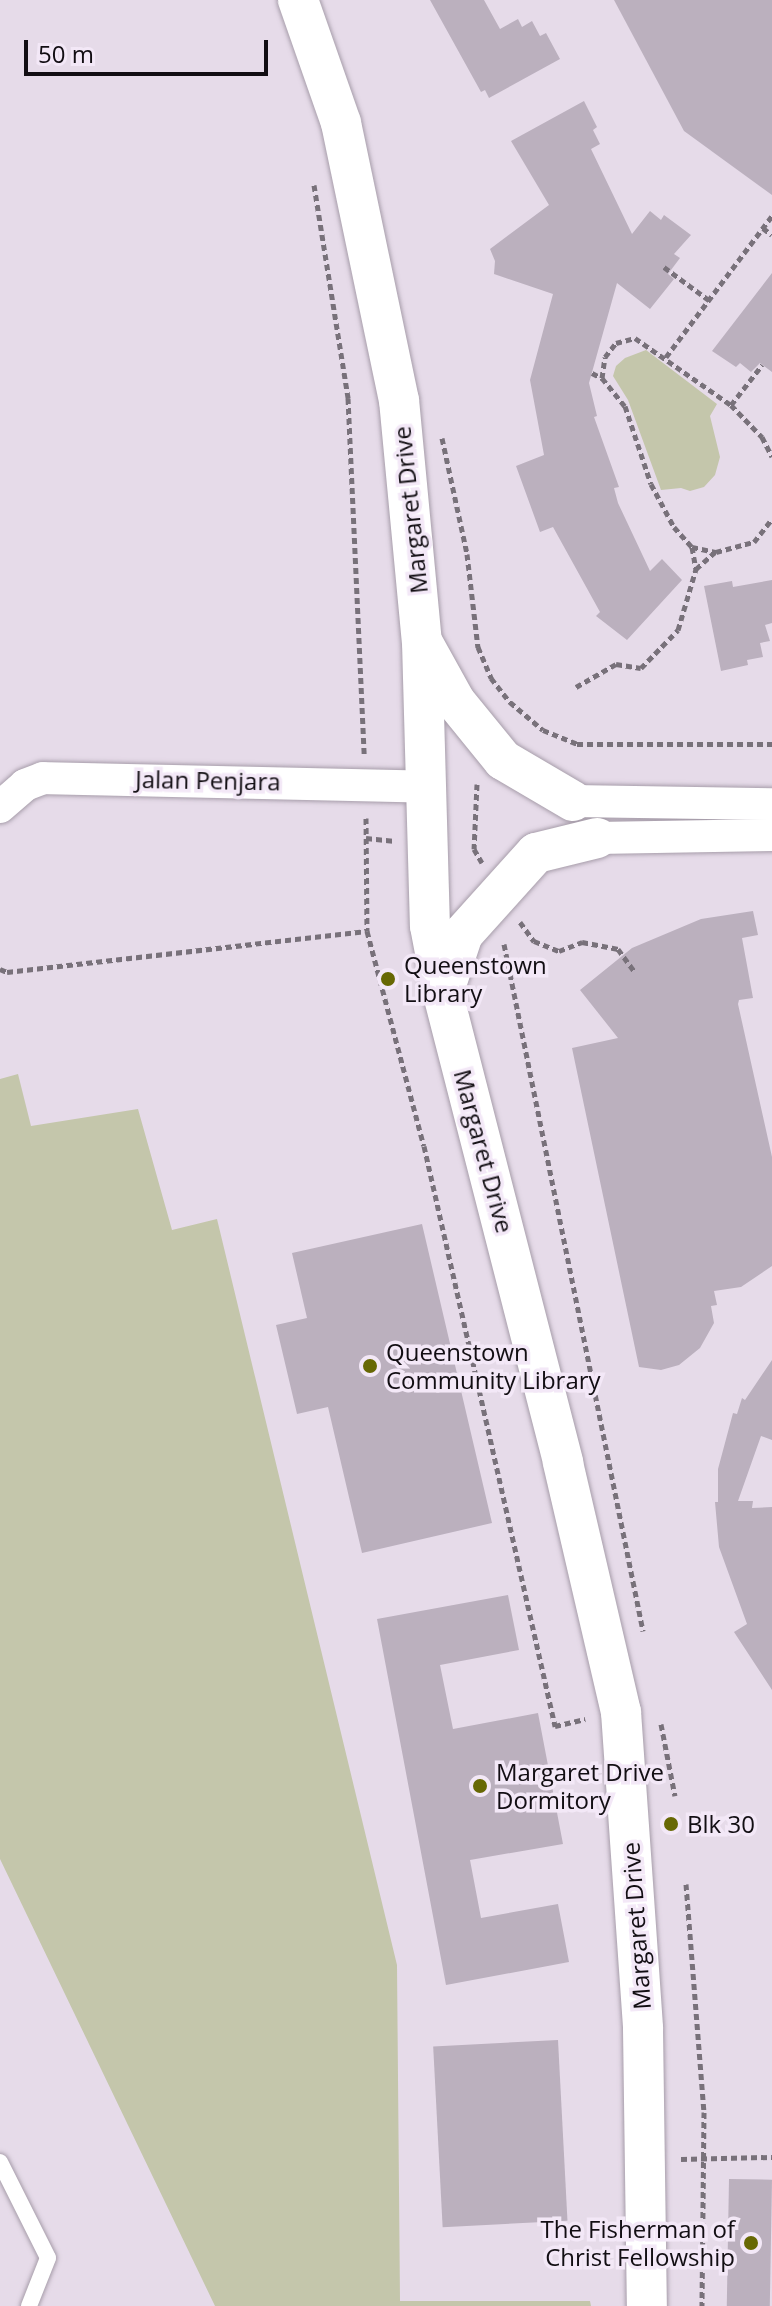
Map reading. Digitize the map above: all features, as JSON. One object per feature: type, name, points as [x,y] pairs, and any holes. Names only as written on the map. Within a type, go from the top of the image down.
[{"type":"street","name":"Margaret Drive","points":[[298,0],[341,123],[390,345],[402,430],[422,642],[430,926],[443,994],[560,1448],[621,1712],[643,2029],[647,2306]]},
{"type":"street","points":[[422,642],[455,701],[503,760],[573,801],[772,804]]},
{"type":"street","name":"Jalan Penjara","points":[[0,807],[25,785],[43,778],[425,787]]},
{"type":"street","points":[[443,994],[463,934],[505,908],[536,853],[597,838],[772,835]]},
{"type":"lane","points":[[0,2162],[48,2258],[29,2306]]},
{"type":"path","points":[[666,357],[772,216]]},
{"type":"path","points":[[763,228],[772,235]]},
{"type":"path","points":[[664,267],[709,300]]},
{"type":"path","points":[[602,378],[605,357],[616,343],[635,338],[731,405],[762,437],[772,457]]},
{"type":"path","points":[[731,405],[762,365]]},
{"type":"path","points":[[576,687],[616,664],[641,668],[678,630],[696,569],[692,547],[674,527],[651,484],[625,406],[602,378],[592,373]]},
{"type":"path","points":[[696,569],[716,552],[754,542],[772,519]]},
{"type":"path","points":[[692,547],[716,552]]},
{"type":"path","points":[[634,971],[618,949],[582,942],[559,951],[534,941],[516,916],[505,908],[474,849],[481,732],[510,702],[543,730],[577,744],[772,744]]},
{"type":"path","points":[[0,969],[7,972],[367,931]]},
{"type":"path","points":[[507,938],[503,948],[645,1644]]},
{"type":"path","points":[[660,1721],[675,1796]]},
{"type":"path","points":[[686,1884],[704,2112],[702,2306]]},
{"type":"path","points":[[647,2159],[772,2157]]},
{"type":"green space","points":[[646,350],[717,404],[710,416],[720,457],[715,475],[704,487],[690,491],[681,488],[661,490],[628,400],[613,376],[616,366],[625,358]]},
{"type":"green space","points":[[18,1074],[31,1126],[138,1109],[172,1230],[217,1219],[397,1965],[400,2301],[590,2301],[591,2306],[215,2306],[0,1859],[0,1079]]},
{"type":"building","points":[[430,0],[484,0],[500,29],[518,19],[522,27],[532,21],[540,36],[546,33],[560,59],[489,98],[485,90],[481,92]]},
{"type":"building","points":[[614,0],[772,0],[772,195],[684,131]]},
{"type":"building","points":[[584,101],[597,127],[593,130],[600,144],[591,149],[632,234],[650,211],[661,220],[664,215],[691,235],[674,254],[680,258],[668,274],[674,279],[650,309],[617,283],[589,383],[597,416],[594,417],[619,487],[614,488],[618,503],[650,571],[662,559],[682,580],[627,640],[596,616],[600,612],[553,527],[540,532],[516,466],[544,455],[530,380],[553,294],[494,274],[495,261],[490,249],[549,205],[511,141]]},
{"type":"building","points":[[772,273],[772,372],[760,363],[751,372],[740,363],[736,367],[712,351]]},
{"type":"building","points":[[772,580],[772,623],[765,625],[770,641],[760,643],[763,657],[747,660],[748,665],[721,671],[704,586],[732,581],[733,587]]},
{"type":"building","points":[[753,911],[758,935],[742,938],[753,998],[739,1000],[738,1004],[772,1157],[772,1266],[741,1287],[714,1291],[717,1305],[711,1306],[714,1323],[700,1348],[679,1365],[661,1370],[639,1367],[572,1048],[618,1038],[580,990],[632,948],[701,919]]},
{"type":"building","name":"Queenstown Community Library","points":[[422,1224],[492,1523],[362,1553],[328,1407],[297,1414],[276,1325],[307,1318],[292,1253]]},
{"type":"building","points":[[772,1360],[772,1440],[761,1436],[738,1501],[753,1501],[752,1508],[772,1507],[772,1690],[734,1632],[747,1624],[719,1547],[715,1502],[718,1502],[718,1469],[733,1413],[737,1414],[742,1398],[745,1400]]},
{"type":"building","name":"Margaret Drive Dormitory","points":[[508,1595],[519,1650],[440,1665],[453,1729],[538,1713],[563,1844],[470,1860],[481,1918],[558,1904],[569,1962],[446,1985],[377,1619]]},
{"type":"building","points":[[558,2040],[567,2221],[443,2227],[433,2047]]},
{"type":"building","name":"The Fisherman of Christ Fellowship","points":[[729,2179],[772,2180],[770,2306],[727,2306]]},
{"type":"place","name":"Queenstown Library","points":[[388,979]]},
{"type":"place","name":"Queenstown Community Library","points":[[370,1366]]},
{"type":"place","name":"Margaret Drive Dormitory","points":[[480,1786]]},
{"type":"place","name":"Blk 30","points":[[671,1824]]},
{"type":"place","name":"The Fisherman of Christ Fellowship","points":[[751,2243]]}]
